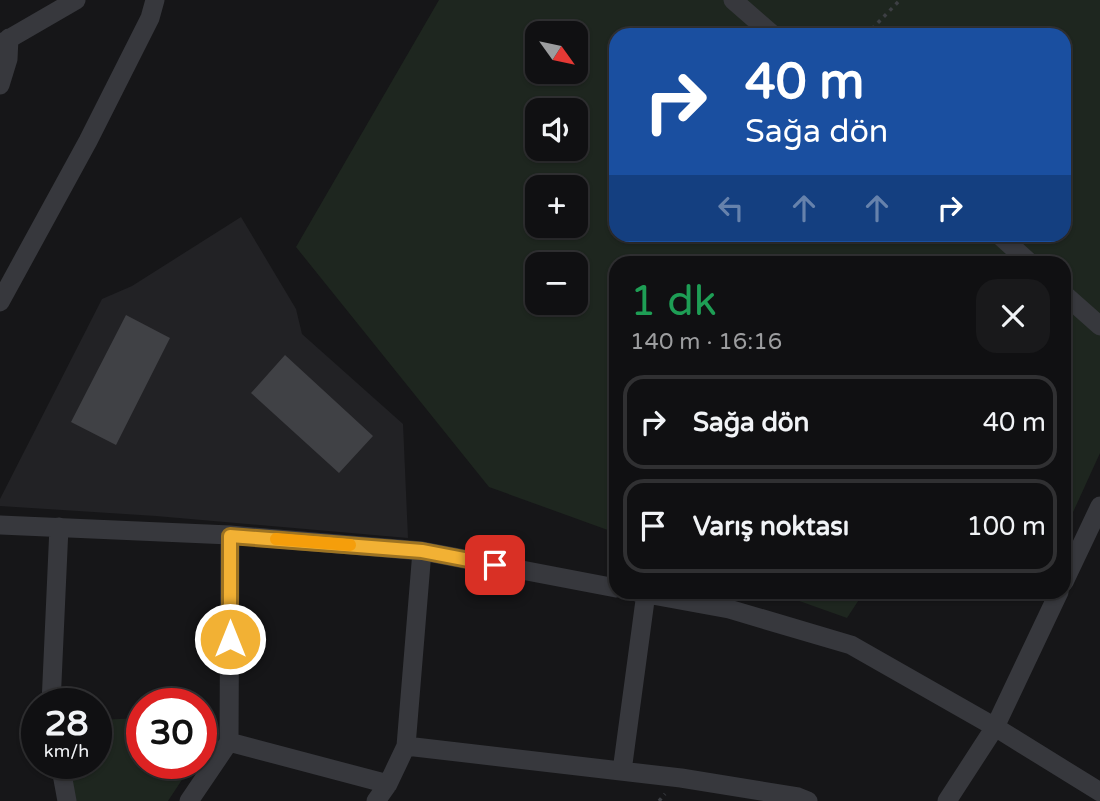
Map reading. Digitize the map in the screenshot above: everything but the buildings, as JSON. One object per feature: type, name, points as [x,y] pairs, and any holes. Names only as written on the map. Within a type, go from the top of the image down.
[{"type":"street","points":[[0,85],[8,59],[5,41],[76,0]]},
{"type":"street","points":[[0,302],[88,141],[150,18],[155,0]]},
{"type":"street","points":[[733,0],[766,28]]},
{"type":"street","points":[[1007,242],[1022,256]]},
{"type":"street","points":[[1071,300],[1100,326]]},
{"type":"street","points":[[1071,567],[1100,506]]},
{"type":"street","points":[[0,525],[230,536],[422,551],[609,587]]},
{"type":"street","points":[[52,688],[60,527]]},
{"type":"street","points":[[190,801],[229,742],[230,536]]},
{"type":"street","points":[[376,801],[388,784],[406,746],[422,551]]},
{"type":"street","points":[[622,771],[640,599]]},
{"type":"street","points":[[677,599],[729,609],[851,645],[995,727],[1100,792]]},
{"type":"street","points":[[947,801],[995,727],[1056,599]]},
{"type":"street","points":[[229,742],[388,784]]},
{"type":"street","points":[[406,746],[681,778],[798,797],[808,801]]},
{"type":"street","points":[[64,779],[67,801]]},
{"type":"path","points":[[873,28],[900,0]]},
{"type":"shaded area","points":[[439,0],[1100,0],[1100,453],[1071,517],[1071,256],[609,256],[609,530],[489,487],[296,247]]},
{"type":"shaded area","points":[[241,217],[296,309],[302,334],[403,424],[408,538],[156,516],[0,506],[0,499],[102,299],[132,286]]},
{"type":"shaded area","points":[[794,599],[859,599],[847,618]]},
{"type":"shaded area","points":[[112,719],[126,719],[126,779],[182,779],[168,801],[76,801],[72,779],[112,779]]},
{"type":"slow traffic","points":[[276,539],[350,545]]},
{"type":"route","points":[[230,639],[230,536],[422,551],[495,565]]}]
